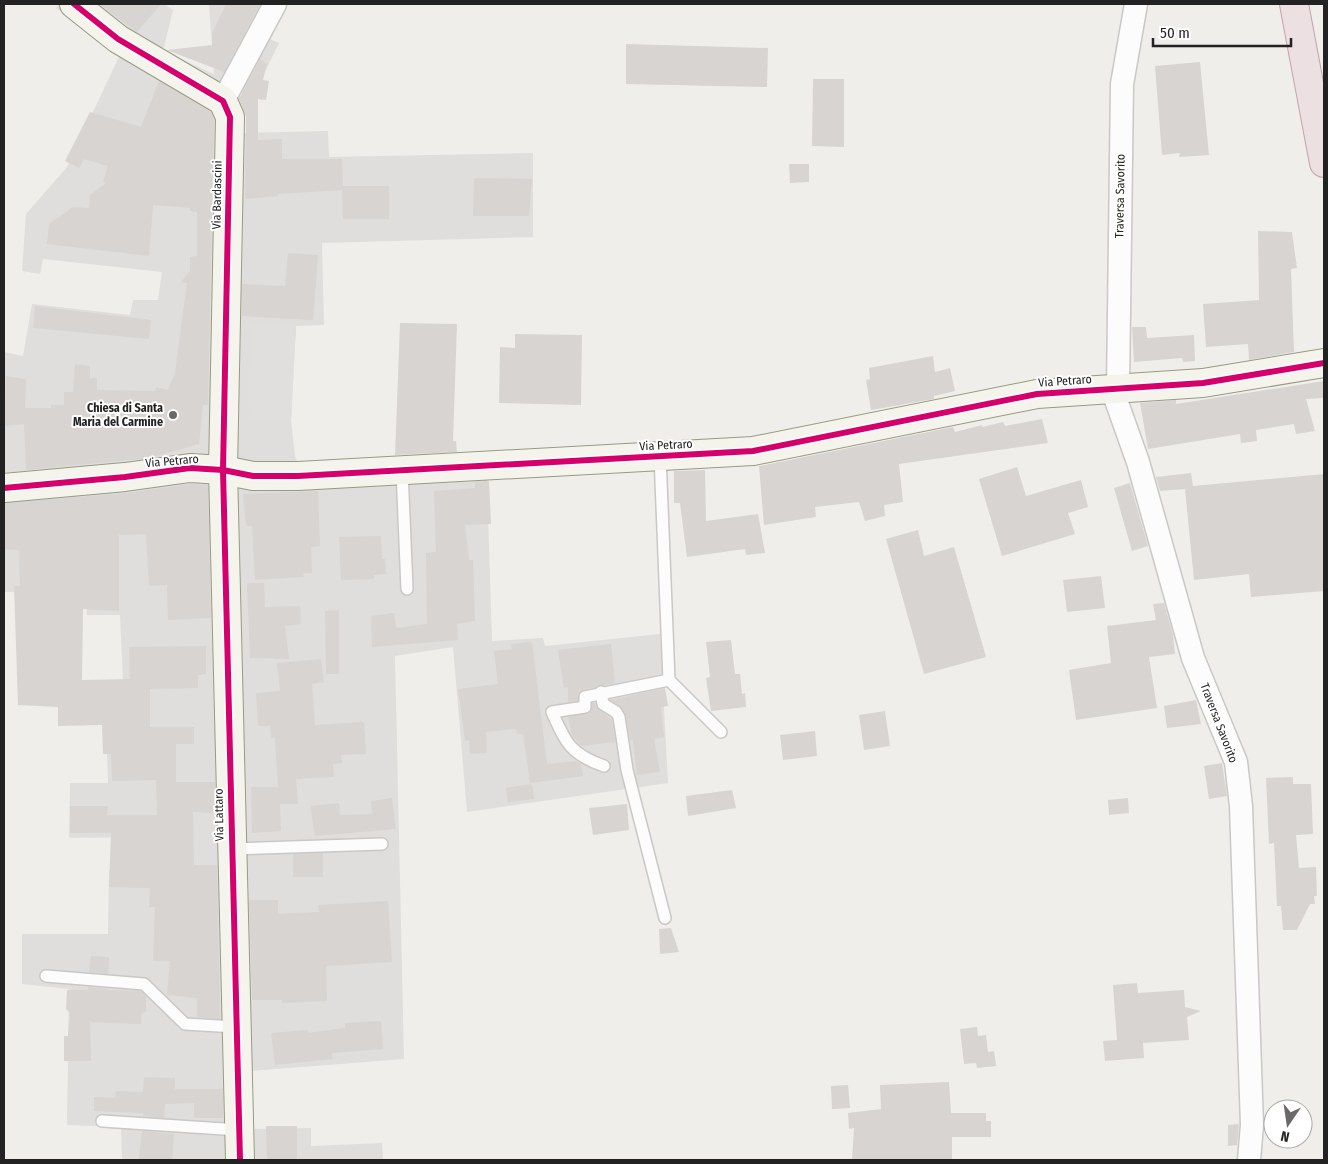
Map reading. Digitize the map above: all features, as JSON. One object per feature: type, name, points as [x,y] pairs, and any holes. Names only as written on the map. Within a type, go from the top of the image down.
[{"type":"highway","points":[[1294,4],[1324,163]]},
{"type":"street","points":[[74,4],[118,39],[223,101],[275,4]]},
{"type":"street","name":"Traversa Savorito","points":[[1136,4],[1122,84],[1115,389],[1138,462],[1193,658],[1236,762],[1241,806],[1251,1105],[1249,1160]]},
{"type":"street","name":"Via Bardascini","points":[[223,101],[230,118],[223,470]]},
{"type":"street","name":"Via Petraro","points":[[4,488],[190,468],[223,470],[253,476],[298,476],[753,451],[1037,394],[1203,383],[1324,363]]},
{"type":"street","name":"Via Lattaro","points":[[223,470],[240,1160]]},
{"type":"lane","points":[[660,456],[669,680],[721,732]]},
{"type":"lane","points":[[402,470],[406,589]]},
{"type":"lane","points":[[604,766],[587,760],[567,744],[552,712],[585,707],[585,697],[601,692],[669,680]]},
{"type":"lane","points":[[601,692],[603,704],[619,716],[627,770],[665,918]]},
{"type":"lane","points":[[231,849],[382,844]]},
{"type":"lane","points":[[46,976],[144,984],[185,1024],[236,1027]]},
{"type":"lane","points":[[102,1121],[239,1130]]},
{"type":"shaded area","points":[[59,4],[164,4],[173,10],[163,51],[214,74],[209,4],[282,4],[265,37],[279,43],[262,78],[262,100],[240,91],[241,133],[328,131],[329,157],[533,153],[533,237],[322,243],[324,325],[296,326],[291,420],[295,456],[308,489],[487,480],[492,641],[543,638],[545,646],[660,634],[668,783],[467,812],[453,647],[395,656],[404,1059],[252,1071],[254,1129],[311,1128],[311,1146],[382,1143],[383,1160],[122,1160],[121,1127],[67,1125],[69,989],[22,984],[22,934],[108,934],[109,870],[139,870],[140,837],[69,838],[70,783],[108,783],[106,727],[125,725],[120,615],[87,615],[86,591],[4,592],[4,352],[23,356],[32,304],[130,315],[133,300],[158,300],[162,272],[43,259],[40,274],[22,271],[26,214],[67,167],[119,57],[56,8]]},
{"type":"shaded area","points":[[249,323],[296,326],[291,420],[248,418]]},
{"type":"building","points":[[99,4],[161,4],[137,32]]},
{"type":"building","points":[[226,4],[260,4],[224,72],[167,50],[212,45],[212,34]]},
{"type":"building","points":[[626,44],[768,48],[767,87],[626,84]]},
{"type":"building","points":[[264,52],[261,60],[267,63],[263,80],[269,81],[266,100],[258,99],[258,140],[282,139],[282,159],[342,159],[343,186],[389,186],[389,219],[343,219],[342,190],[278,194],[278,196],[245,199],[246,117],[239,99]]},
{"type":"building","points":[[1200,62],[1209,155],[1179,157],[1180,153],[1162,155],[1155,66]]},
{"type":"building","points":[[813,79],[844,79],[844,147],[812,146]]},
{"type":"building","points":[[159,81],[211,112],[214,120],[208,405],[203,405],[199,444],[150,458],[26,470],[24,424],[4,426],[6,376],[26,379],[25,408],[51,408],[51,405],[64,405],[64,392],[73,392],[75,364],[90,366],[90,378],[97,378],[97,390],[155,391],[156,387],[168,390],[175,373],[187,283],[181,282],[190,271],[190,257],[197,256],[197,212],[190,211],[190,208],[153,205],[149,256],[47,244],[49,224],[73,207],[89,208],[90,195],[106,183],[103,182],[108,166],[84,159],[79,168],[65,161],[90,112],[141,127]]},
{"type":"building","points":[[789,164],[809,164],[809,182],[790,183]]},
{"type":"building","points":[[474,178],[532,179],[529,216],[473,216]]},
{"type":"building","points":[[1258,231],[1292,232],[1297,268],[1291,269],[1294,352],[1249,360],[1248,344],[1206,347],[1203,304],[1259,300]]},
{"type":"building","points":[[288,253],[318,255],[313,320],[242,316],[242,284],[285,286]]},
{"type":"building","points":[[35,306],[151,320],[149,339],[33,328]]},
{"type":"building","points":[[400,323],[457,324],[453,441],[456,441],[457,452],[395,455]]},
{"type":"building","points":[[1132,327],[1146,327],[1147,338],[1194,335],[1195,361],[1183,362],[1182,358],[1134,362]]},
{"type":"building","points":[[515,334],[582,335],[581,405],[499,403],[500,347],[515,348]]},
{"type":"building","points":[[933,356],[935,372],[950,368],[955,391],[934,396],[934,399],[871,410],[866,380],[870,379],[869,368]]},
{"type":"building","points":[[1324,381],[1324,398],[1306,399],[1315,431],[1296,434],[1294,424],[1256,430],[1257,441],[1241,443],[1240,434],[1148,449],[1140,403],[1176,400],[1176,404]]},
{"type":"building","points":[[1042,419],[1048,443],[899,464],[903,502],[884,505],[885,516],[865,521],[859,502],[815,507],[816,517],[764,525],[759,466],[953,427],[955,432],[982,425],[982,427],[1003,422],[1005,426]]},
{"type":"building","points":[[1017,467],[1026,496],[1081,480],[1088,507],[1068,513],[1075,534],[1002,556],[979,479]]},
{"type":"building","points":[[705,470],[706,521],[758,514],[765,553],[746,555],[745,549],[687,557],[680,503],[674,503],[674,471]]},
{"type":"building","points":[[1191,473],[1193,486],[1324,474],[1324,591],[1251,597],[1249,574],[1194,580],[1185,489],[1160,491],[1156,477]]},
{"type":"building","points":[[489,481],[491,524],[465,525],[469,560],[473,560],[475,621],[457,624],[458,640],[372,647],[371,616],[394,613],[396,628],[427,624],[426,553],[436,552],[434,491],[475,488],[475,482]]},
{"type":"building","points":[[1130,483],[1148,546],[1132,551],[1114,488]]},
{"type":"building","points":[[191,484],[208,485],[211,618],[168,620],[167,585],[149,586],[146,534],[119,535],[119,611],[83,609],[82,680],[130,679],[129,647],[206,646],[206,674],[198,675],[198,688],[150,689],[150,727],[194,727],[194,744],[176,744],[176,782],[215,782],[216,813],[193,812],[194,865],[217,865],[220,1019],[197,1017],[197,998],[167,995],[170,961],[153,961],[155,907],[149,907],[150,888],[109,887],[111,833],[70,833],[70,806],[108,806],[107,815],[157,815],[156,780],[112,781],[111,754],[103,754],[102,725],[58,726],[58,707],[18,705],[14,586],[20,586],[19,550],[4,549],[4,503],[126,493]]},
{"type":"building","points":[[318,491],[320,546],[311,547],[312,573],[303,573],[304,577],[255,580],[252,526],[246,526],[243,494]]},
{"type":"building","points":[[918,530],[924,556],[954,547],[986,657],[924,674],[886,539]]},
{"type":"building","points":[[381,536],[382,559],[385,559],[386,574],[374,575],[374,579],[341,580],[339,537]]},
{"type":"building","points":[[1101,576],[1105,608],[1067,612],[1063,580]]},
{"type":"building","points":[[247,583],[264,583],[265,607],[300,606],[301,624],[285,626],[289,659],[250,658]]},
{"type":"building","points":[[1164,603],[1173,635],[1175,654],[1149,657],[1157,708],[1076,720],[1069,670],[1111,663],[1107,626],[1156,620],[1153,604]]},
{"type":"building","points":[[339,610],[339,674],[326,674],[325,611]]},
{"type":"building","points":[[731,640],[735,674],[740,674],[742,694],[745,693],[746,707],[711,711],[706,678],[710,677],[706,642]]},
{"type":"building","points":[[532,642],[547,764],[576,761],[581,764],[583,776],[530,783],[523,734],[517,734],[516,729],[486,732],[487,753],[470,754],[469,740],[465,741],[458,689],[498,684],[494,651],[512,649],[511,644]]},
{"type":"building","points":[[611,644],[615,683],[583,690],[578,693],[578,701],[568,702],[568,687],[564,688],[558,650]]},
{"type":"building","points":[[321,659],[324,682],[312,684],[315,725],[364,722],[366,754],[341,755],[342,763],[333,764],[334,777],[296,779],[298,804],[280,804],[281,831],[252,833],[251,787],[278,787],[275,738],[271,738],[270,726],[258,726],[256,693],[280,691],[277,663]]},
{"type":"building","points":[[665,688],[668,706],[661,707],[664,737],[654,739],[660,772],[637,775],[633,740],[630,740],[626,716],[620,706],[610,700]]},
{"type":"building","points":[[1196,700],[1201,724],[1167,728],[1164,706]]},
{"type":"building","points":[[592,703],[595,703],[597,708],[612,720],[615,742],[581,746],[572,735],[568,717],[589,713]]},
{"type":"building","points":[[885,711],[890,746],[864,750],[859,715]]},
{"type":"building","points":[[815,731],[817,756],[783,760],[780,735]]},
{"type":"building","points":[[1222,763],[1227,796],[1209,799],[1204,766]]},
{"type":"building","points":[[1293,777],[1293,784],[1311,784],[1313,834],[1296,835],[1299,868],[1316,867],[1317,896],[1314,896],[1315,904],[1310,904],[1297,930],[1283,930],[1281,906],[1277,906],[1274,843],[1269,844],[1266,778]]},
{"type":"building","points":[[532,784],[534,799],[508,802],[506,788]]},
{"type":"building","points":[[732,790],[736,808],[688,816],[686,796]]},
{"type":"building","points":[[392,798],[396,829],[315,836],[310,806],[339,803],[340,815],[372,814],[371,801]]},
{"type":"building","points":[[1128,798],[1129,813],[1109,815],[1108,800]]},
{"type":"building","points":[[627,804],[629,830],[593,835],[589,808]]},
{"type":"building","points":[[323,853],[323,877],[293,877],[293,854]]},
{"type":"building","points":[[249,900],[278,900],[278,914],[319,912],[318,905],[388,901],[392,962],[326,966],[327,1001],[282,1003],[282,1000],[252,1000]]},
{"type":"building","points":[[671,928],[679,952],[660,954],[659,929]]},
{"type":"building","points":[[91,956],[109,957],[108,974],[89,972]]},
{"type":"building","points":[[1137,983],[1138,993],[1184,990],[1185,1007],[1201,1011],[1187,1017],[1189,1040],[1143,1043],[1144,1058],[1105,1061],[1103,1041],[1117,1040],[1113,985]]},
{"type":"building","points":[[88,987],[141,991],[146,996],[146,1011],[141,1014],[141,1024],[90,1022],[91,1061],[64,1061],[64,1036],[68,1036],[70,1013],[66,1009],[67,990],[88,990]]},
{"type":"building","points":[[381,1021],[383,1049],[332,1053],[333,1059],[275,1065],[271,1033],[308,1030],[308,1033],[345,1028],[345,1023]]},
{"type":"building","points":[[977,1027],[978,1036],[986,1035],[988,1052],[994,1051],[996,1066],[977,1068],[976,1063],[964,1064],[960,1029]]},
{"type":"building","points":[[144,1077],[175,1078],[175,1089],[223,1089],[223,1118],[194,1118],[194,1103],[165,1104],[164,1118],[143,1116],[143,1113],[94,1111],[94,1097],[115,1098],[116,1091],[143,1092]]},
{"type":"building","points":[[949,1082],[951,1113],[986,1113],[986,1121],[991,1121],[991,1137],[952,1137],[952,1160],[852,1160],[854,1128],[849,1129],[848,1113],[881,1109],[880,1085]]},
{"type":"building","points":[[848,1085],[850,1108],[832,1109],[831,1086]]},
{"type":"building","points":[[1239,1124],[1237,1145],[1228,1146],[1228,1125]]},
{"type":"building","points":[[266,1126],[297,1126],[297,1160],[267,1160]]},
{"type":"building","points":[[142,1131],[174,1134],[172,1160],[139,1160]]},
{"type":"cycle path","points":[[74,4],[118,39],[223,101],[230,117],[223,470],[240,1160]]},
{"type":"cycle path","points":[[4,488],[125,477],[190,468],[223,470],[253,476],[298,476],[753,451],[1037,394],[1203,383],[1324,363]]},
{"type":"place","name":"Chiesa di Santa Maria del Carmine","points":[[173,415]]}]
